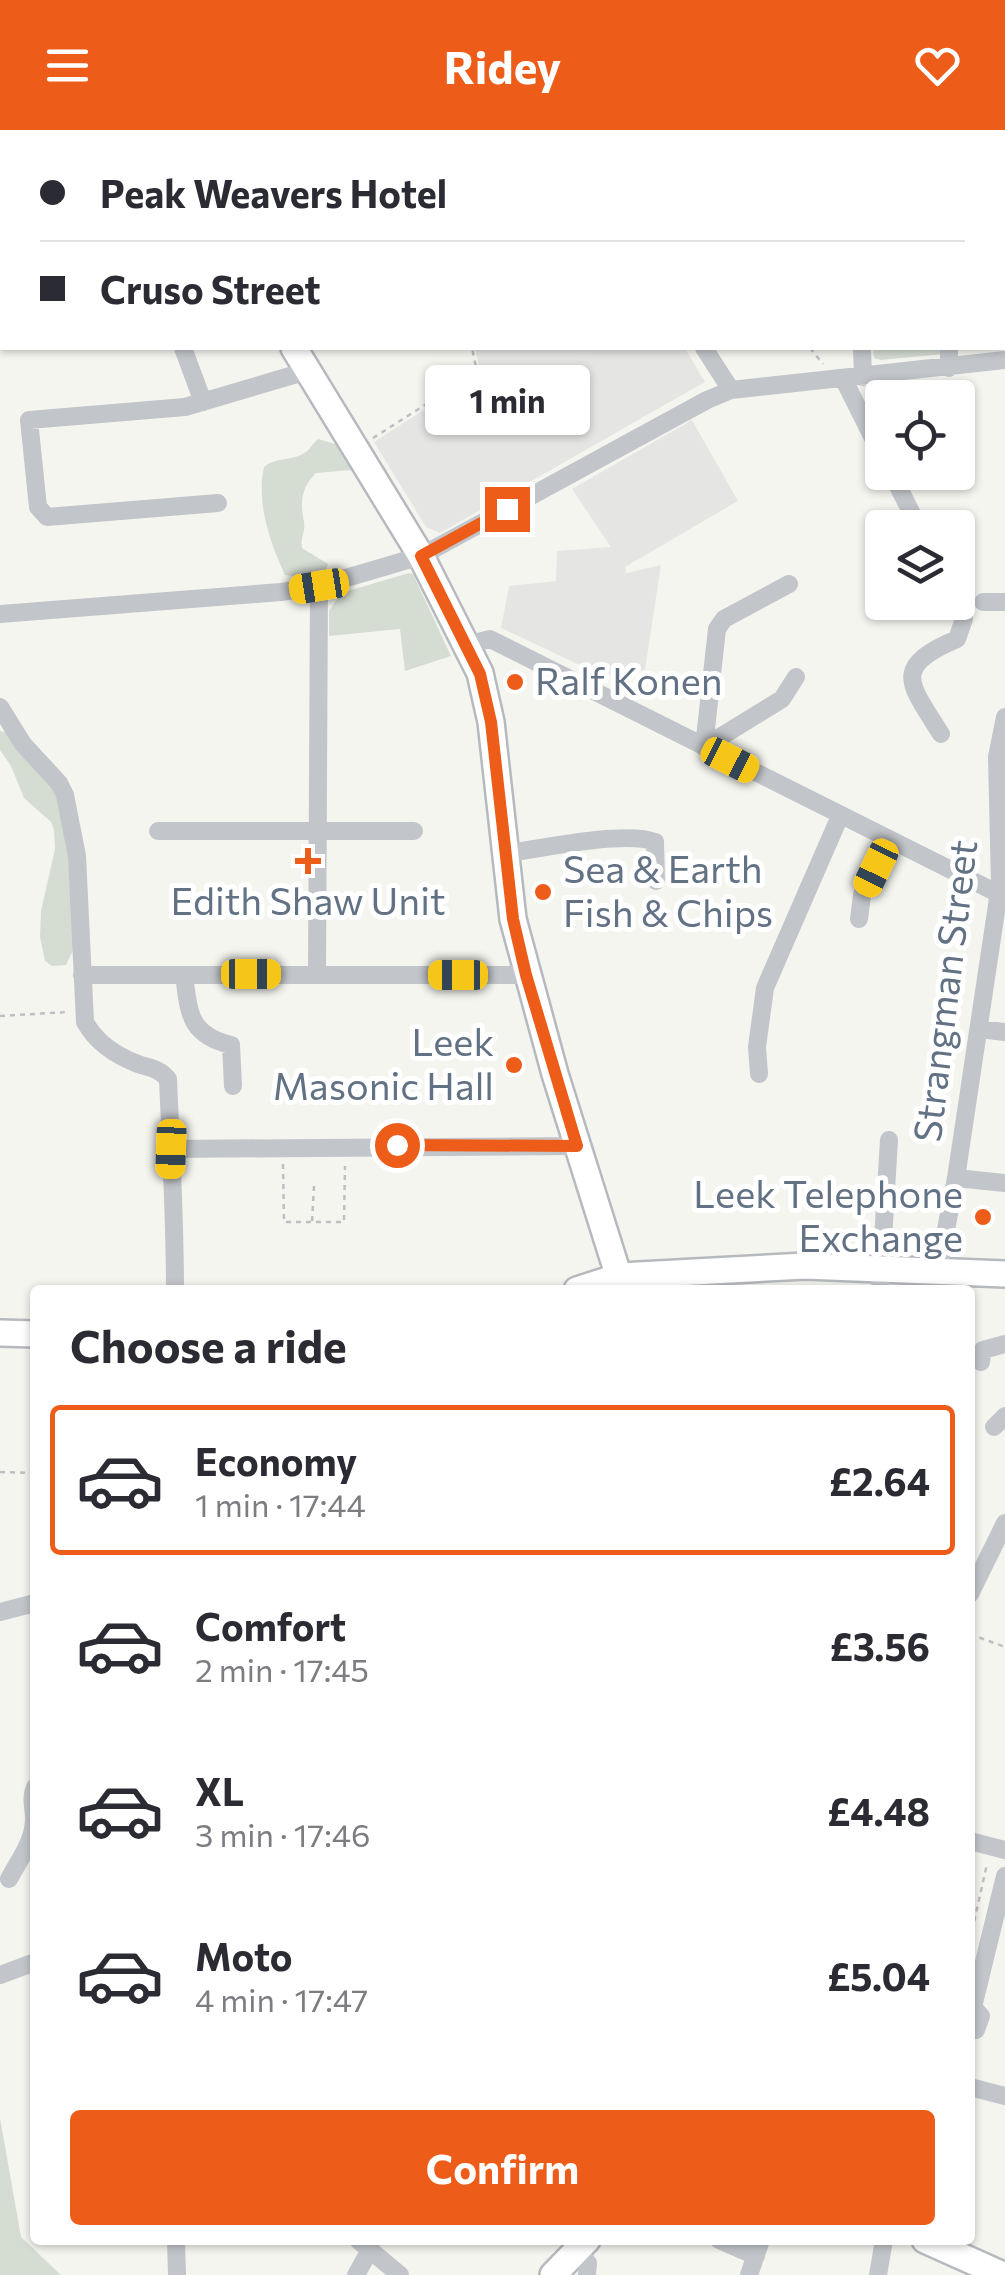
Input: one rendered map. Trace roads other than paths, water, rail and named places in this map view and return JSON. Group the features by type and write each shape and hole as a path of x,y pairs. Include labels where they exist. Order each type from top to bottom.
{"highway":[{"path":"295,350 421,556 480,674 491,722 513,919 526,975 621,1283 805,1266 881,1280 938,1271 1005,1274"},
{"path":"0,1333 30,1334"},
{"path":"553,2275 582,2245"},
{"path":"936,2245 1004,2275"}],"street":[{"path":"185,350 203,402"},
{"path":"705,350 731,390"},
{"path":"862,350 863,377"},
{"path":"950,350 961,366"},
{"path":"0,614 319,586 421,556 731,390 863,377 914,363 961,366 1005,360"},
{"path":"218,503 47,517 38,507 29,420 185,407 307,371"},
{"path":"843,378 865,422"},
{"path":"704,747 718,628 724,619 789,584"},
{"path":"317,974 319,586"},
{"path":"983,602 1005,602"},
{"path":"941,734 916,695 912,677 915,664 927,652 957,639 964,620"},
{"path":"466,645 490,639 1002,896"},
{"path":"704,747 782,699 796,677"},
{"path":"0,707 12,728 59,783 70,816 77,856 83,1011 90,1031 104,1044 134,1062 164,1073 168,1079 174,1285"},
{"name":"Strangman Street","path":"938,1271 1002,896 1002,802 997,757 1005,717"},
{"path":"759,1074 757,1047 765,988 840,816"},
{"path":"158,830 414,831"},
{"path":"504,854 647,839 655,842 656,881"},
{"path":"860,919 862,895 888,840"},
{"path":"184,975 194,1023 210,1040 231,1045 233,1086"},
{"path":"82,976 526,975"},
{"path":"979,1029 1005,1032"},
{"path":"881,1280 889,1140"},
{"path":"171,1149 577,1146"},
{"path":"956,1178 1005,1183"},
{"path":"981,1362 982,1350 1005,1344"},
{"path":"975,1584 1005,1523"},
{"path":"0,1612 30,1603"},
{"path":"9,1878 30,1840"},
{"path":"975,1999 1005,1876"},
{"path":"975,1932 991,1936"},
{"path":"975,2090 1005,2096"},
{"path":"176,2245 177,2275"},
{"path":"356,2275 365,2245"},
{"path":"366,2245 400,2275"},
{"path":"582,2245 587,2275"},
{"path":"878,2275 883,2245"},
{"path":"750,2275 758,2248"}],"place":[{"name":"Ralf Konen","path":"515,682"},
{"name":"Edith Shaw Unit","path":"308,861"},
{"name":"Sea & Earth Fish & Chips","path":"543,892"},
{"name":"Leek Masonic Hall","path":"514,1065"},
{"name":"Leek Telephone Exchange","path":"983,1217"}]}
